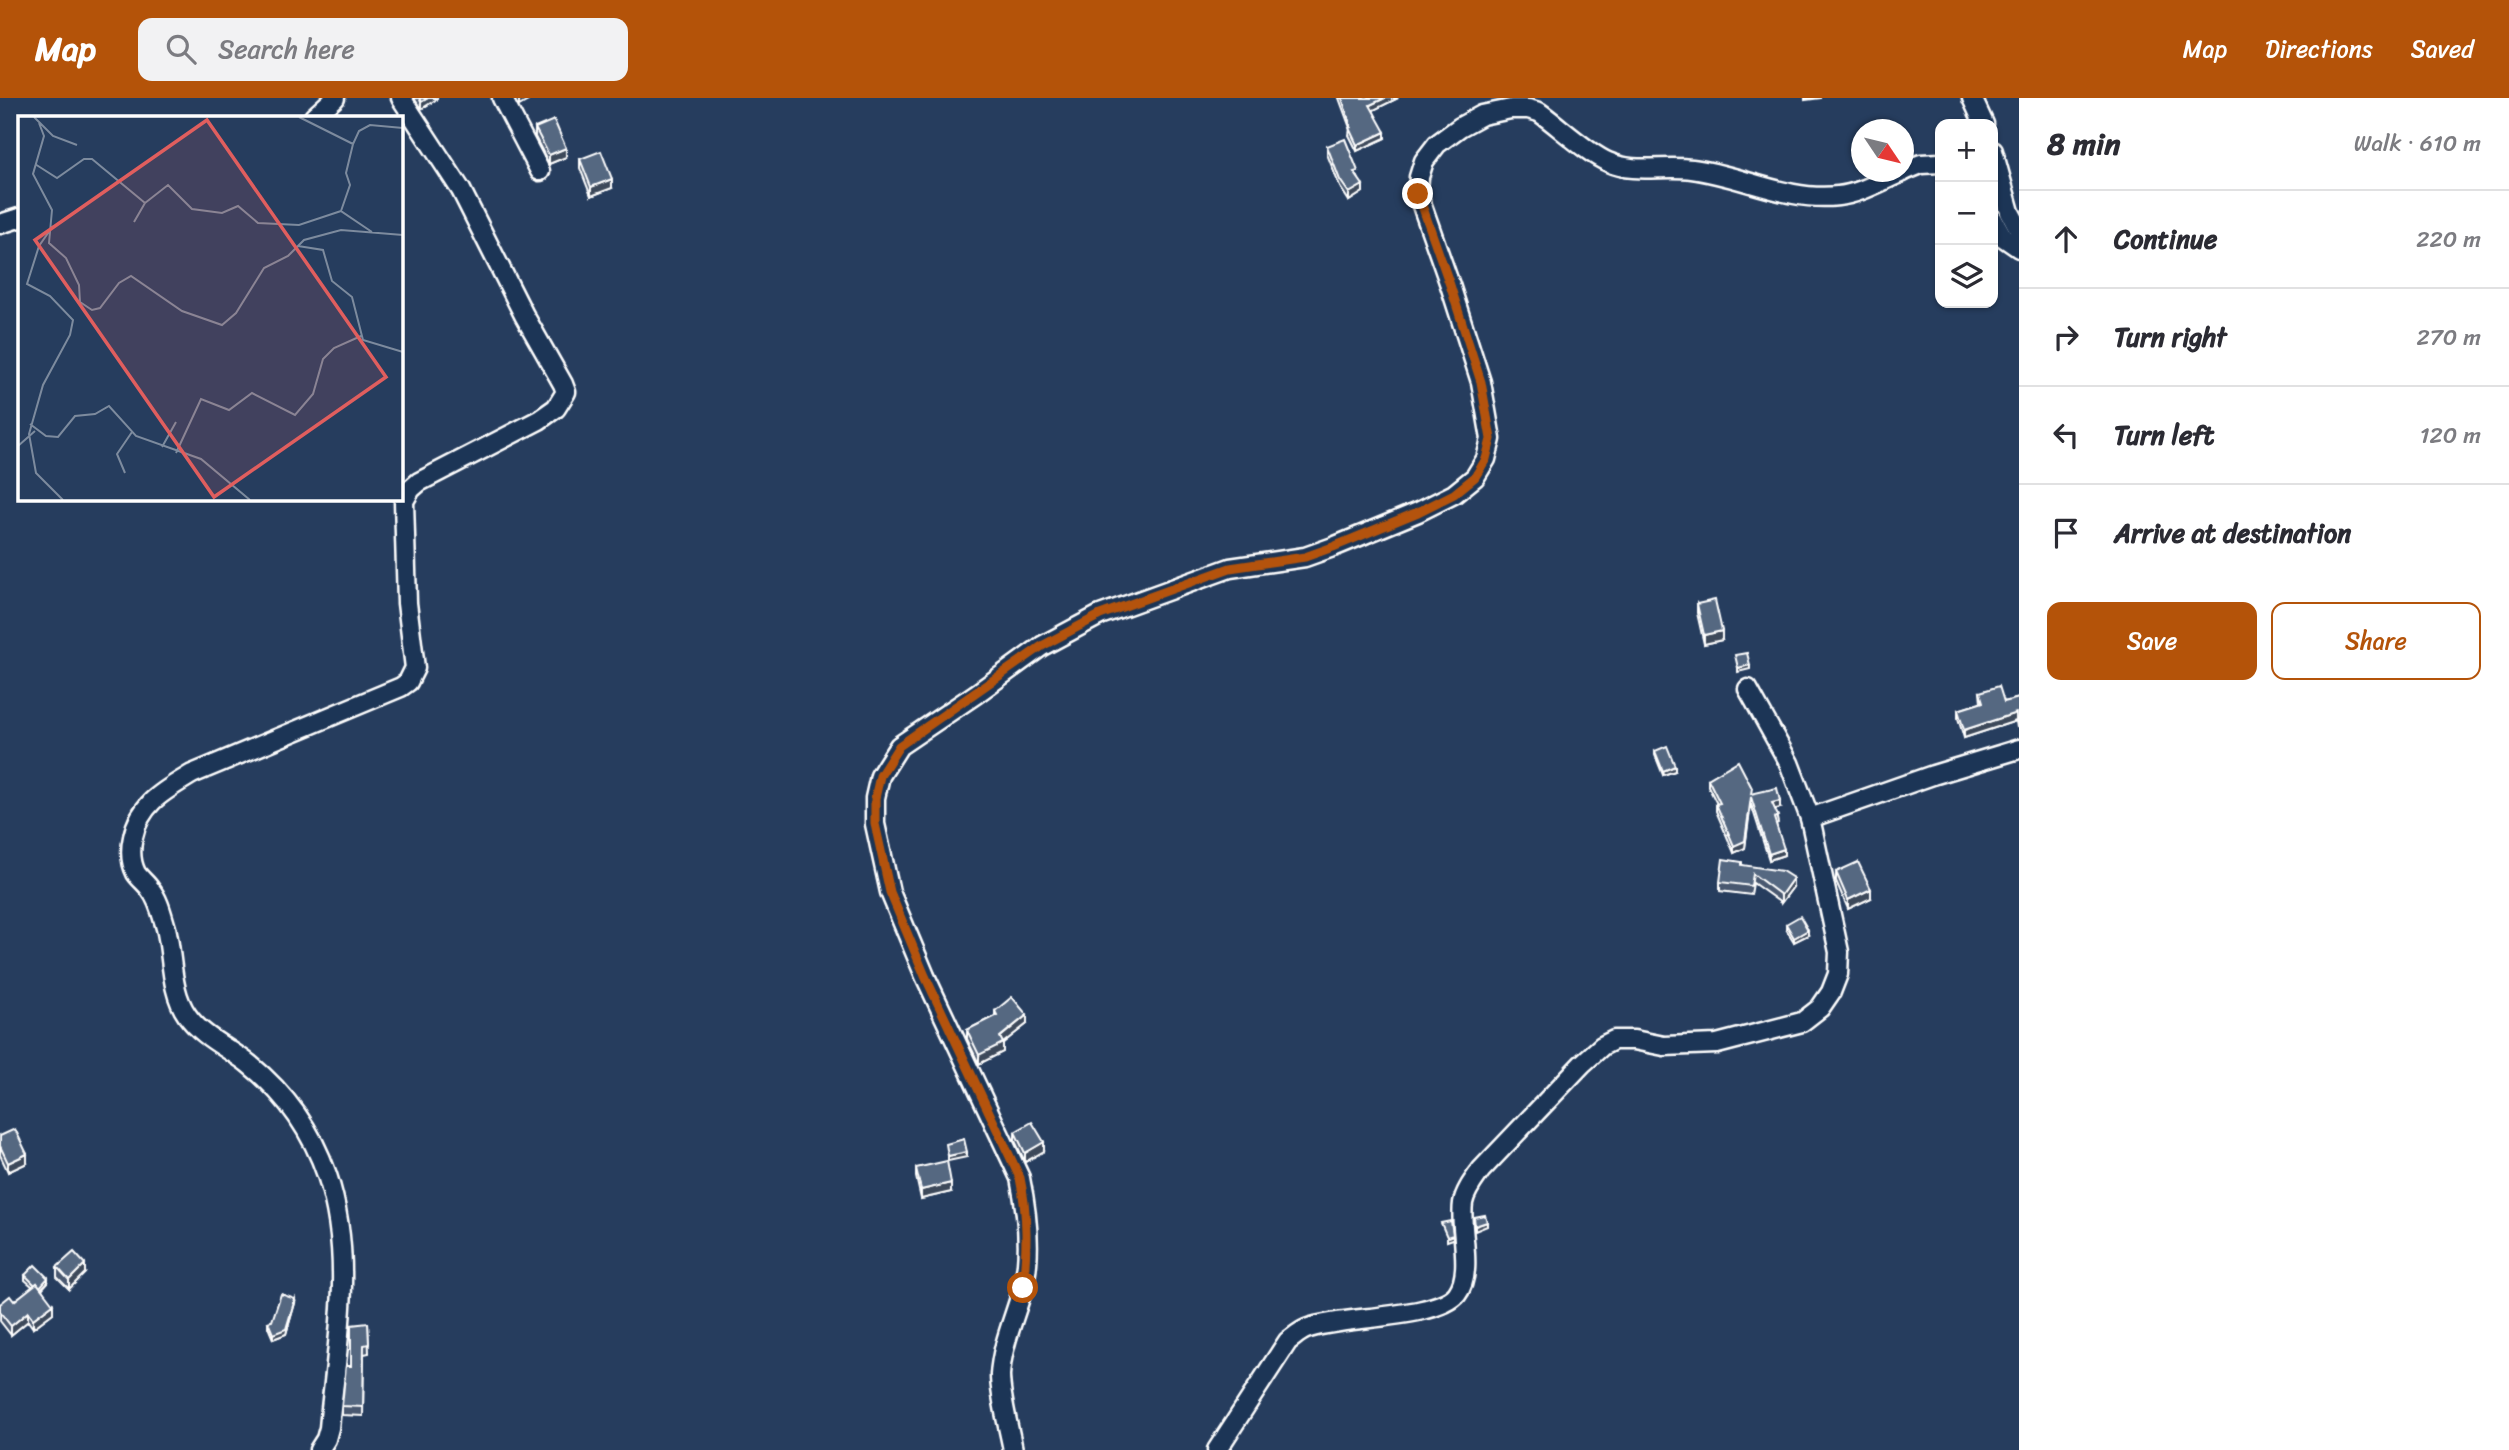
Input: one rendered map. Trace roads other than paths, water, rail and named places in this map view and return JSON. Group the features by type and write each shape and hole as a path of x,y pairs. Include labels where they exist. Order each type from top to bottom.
{"street":[{"path":"315,116 335,98"},
{"path":"319,1450 329,1428 344,1282 340,1233 328,1177 313,1140 290,1104 249,1064 205,1033 188,1017 178,1000 161,909 152,891 137,876 131,859 131,846 141,813 165,790 192,774 408,682 415,668 407,603 404,500 407,494 419,482 539,420 556,408 566,392 461,190 401,98"},
{"path":"502,98 540,171"},
{"path":"1972,98 1982,119"},
{"path":"1013,1450 1000,1378 1003,1350 1023,1288 1027,1247 1026,1206 1020,1178 925,976 890,892 875,824 875,798 880,776 899,746 1042,646 1100,615 1230,568 1305,557 1333,547 1418,512 1454,494 1475,477 1486,459 1491,439 1481,382 1418,194 1424,161 1437,144 1460,127 1482,116 1511,109 1528,109 1539,112 1604,161 1619,167 1693,169 1809,196 1838,197 1878,182"},
{"path":"1914,167 1935,163"},
{"path":"1998,169 2010,212 2019,229"},
{"path":"0,224 18,218"},
{"path":"1998,228 2003,237 2019,248"},
{"path":"1217,1450 1288,1341 1303,1330 1329,1322 1405,1313 1440,1305 1459,1292 1464,1263 1463,1203 1470,1185 1480,1170 1602,1046 1614,1040 1634,1040 1664,1046 1717,1044 1802,1022 1820,1008 1831,992 1838,974 1839,952 1810,818 1789,763 1748,689"},
{"path":"1810,818 1933,775 2019,749"}]}
